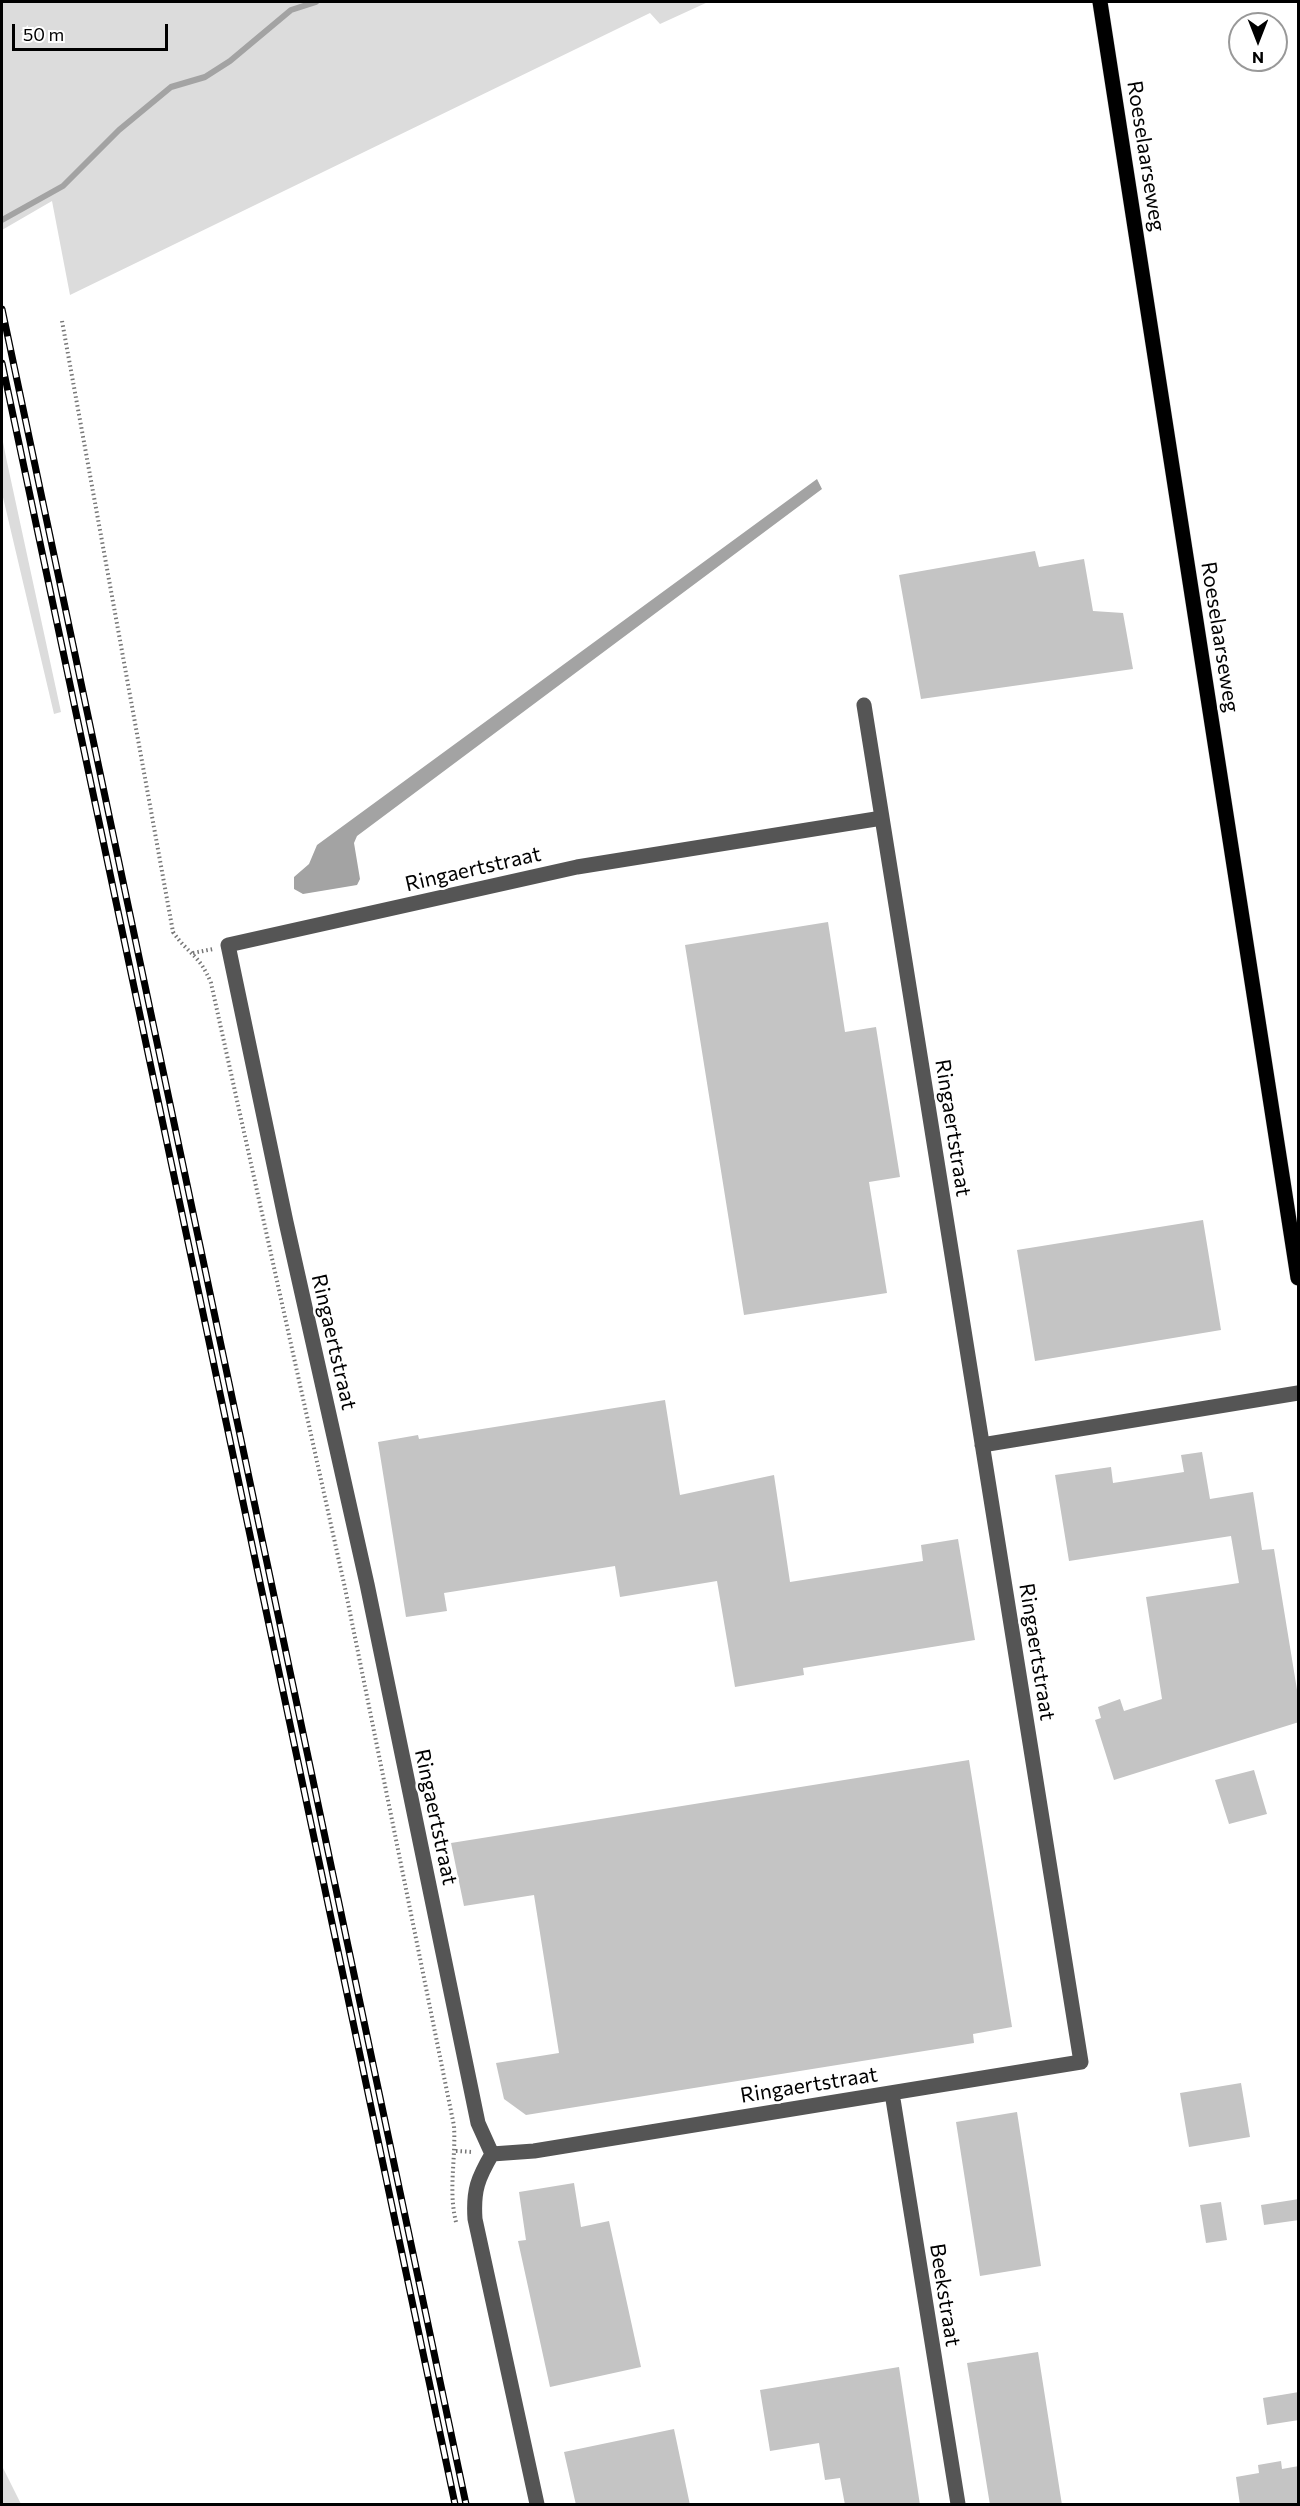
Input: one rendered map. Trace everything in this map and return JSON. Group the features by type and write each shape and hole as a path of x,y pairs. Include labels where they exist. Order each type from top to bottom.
{"main road":[{"name":"Roeselaarseweg","path":"1100,2 1299,1278"}],"street":[{"name":"Ringaertstraat","path":"864,705 1081,2062 534,2151 492,2154 478,2123 367,1584 286,1222 228,945 578,867 882,818"},
{"path":"982,1444 1299,1393"},
{"name":"Beekstraat","path":"892,2093 958,2505"},
{"path":"492,2154 479,2176 473,2197 475,2219 537,2505"}],"path":[{"path":"62,321 173,932 181,944 204,966 211,983 345,1588 454,2126 456,2151 451,2187 456,2224"}],"shaded area":[{"path":"2,2 708,2 660,24 650,13 70,295 52,201 2,230"},
{"path":"2,437 61,712 54,714 2,493"},
{"path":"817,479 822,489 357,836 354,843 360,879 357,885 303,894 294,889 294,877 309,864 317,845"},
{"path":"2,2466 21,2504 2,2504"}],"building":[{"path":"1035,551 1039,567 1084,559 1093,611 1123,613 1133,669 921,699 899,575"},
{"path":"828,922 845,1032 876,1027 900,1177 869,1182 887,1293 744,1315 685,945"},
{"path":"1203,1220 1221,1330 1035,1361 1017,1250"},
{"path":"665,1400 680,1495 774,1475 790,1582 923,1561 921,1545 958,1539 975,1640 803,1668 804,1675 735,1687 717,1581 620,1597 615,1566 444,1593 447,1611 406,1617 378,1442 418,1435 419,1439"},
{"path":"1202,1452 1210,1499 1253,1492 1262,1550 1274,1549 1299,1702 1299,1722 1114,1780 1095,1720 1101,1718 1098,1707 1120,1699 1124,1711 1162,1699 1146,1597 1239,1583 1231,1536 1069,1561 1055,1475 1111,1467 1113,1483 1184,1472 1181,1455"},
{"path":"969,1760 1012,2027 973,2034 974,2043 526,2115 504,2099 496,2063 559,2053 534,1895 464,1906 451,1843"},
{"path":"1254,1770 1267,1814 1229,1824 1215,1780"},
{"path":"1241,2083 1250,2137 1189,2147 1180,2093"},
{"path":"1017,2112 1041,2266 980,2276 956,2122"},
{"path":"574,2183 581,2227 609,2221 641,2367 550,2387 518,2241 526,2240 519,2192"},
{"path":"1299,2199 1299,2220 1264,2225 1261,2205"},
{"path":"1221,2202 1227,2240 1206,2243 1200,2205"},
{"path":"1038,2352 1062,2505 990,2505 967,2363"},
{"path":"899,2367 920,2505 845,2505 840,2478 825,2480 819,2443 770,2451 760,2390"},
{"path":"1299,2392 1299,2420 1267,2425 1263,2398"},
{"path":"674,2429 690,2505 576,2505 564,2452"},
{"path":"1281,2461 1282,2469 1299,2466 1299,2505 1240,2505 1236,2477 1259,2473 1258,2465"}],"waterway":[{"path":"2,220 63,186 119,130 171,87 205,77 230,61 291,10 316,2"}],"railway":[{"path":"2,309 466,2504"},
{"path":"2,363 455,2504"}]}
